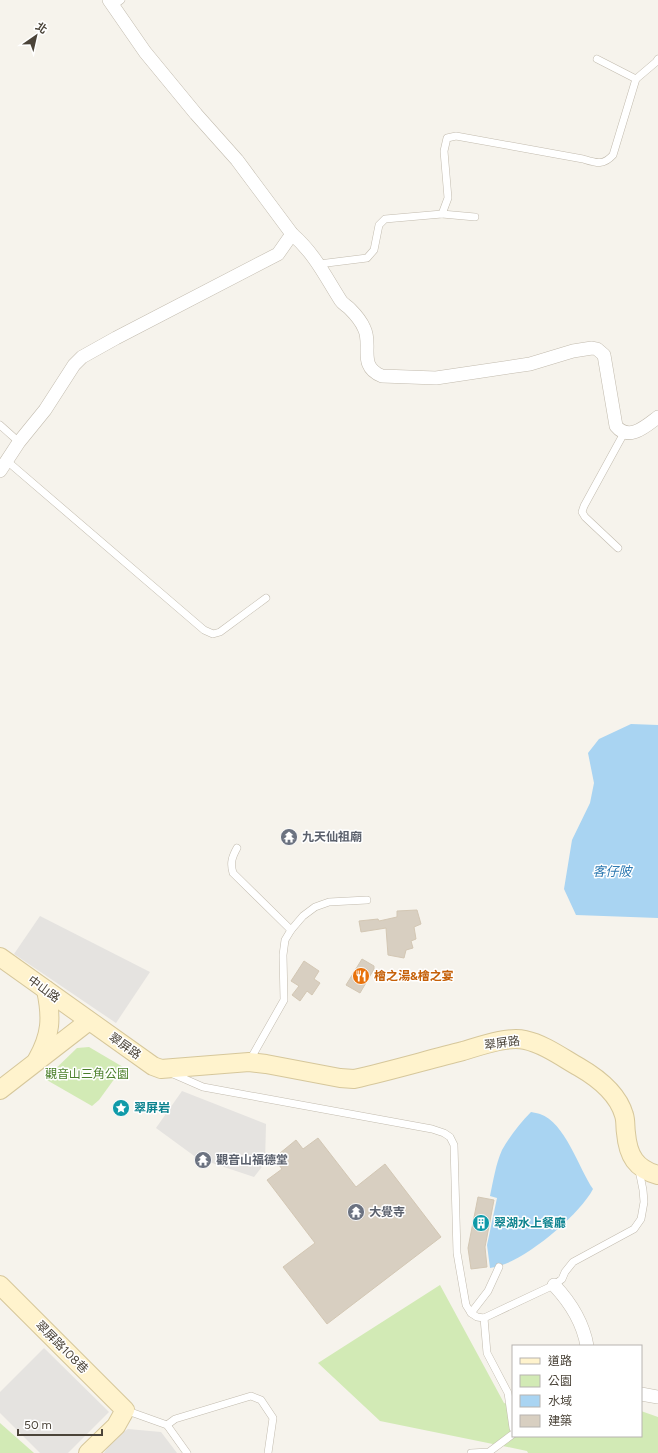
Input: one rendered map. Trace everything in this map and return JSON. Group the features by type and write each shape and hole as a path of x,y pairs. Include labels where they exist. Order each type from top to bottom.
{"main road":[{"name":"中山路","path":"0,957 89,1022"},
{"path":"36,1062 44,1048 49,1031 50,1009 46,990"},
{"name":"翠屏路","path":"89,1022 153,1066 161,1069 249,1062 340,1078 354,1079 494,1042 524,1039 555,1053 586,1072 603,1085 617,1100 624,1116 627,1145 631,1157 638,1166"},
{"path":"0,1090 89,1022"},
{"path":"638,1166 649,1173 658,1175"},
{"name":"翠屏路108巷","path":"0,1285 125,1410"},
{"path":"88,1453 116,1426 125,1410"}],"street":[{"path":"114,2 145,52 196,114 237,160 292,234 304,244 319,264 342,302 350,309 365,330 368,362 370,369 374,373 382,376 436,378 530,364 592,348 597,349 604,355 616,426 624,433 636,432 658,417"},
{"path":"3,466 19,442 45,410 74,364 82,357 278,254 292,234"},
{"path":"554,1285 567,1299 578,1316 587,1345"},
{"path":"642,1394 658,1397"}],"lane":[{"path":"597,59 636,79"},
{"path":"442,214 448,198 444,151 447,138 456,136 583,159 599,164 608,161 613,155 636,79 658,59"},
{"path":"319,264 367,258 374,250 379,225 385,220 442,214 474,218"},
{"path":"0,425 19,442"},
{"path":"618,548 585,517 582,512 624,433"},
{"path":"3,466 204,630 212,634 220,632 266,598"},
{"path":"237,848 232,858 231,866 234,873 291,930"},
{"path":"249,1062 284,1000 283,955 285,940 291,930 303,916 315,907 329,902 367,900"},
{"name":"翠屏路","path":"161,1069 203,1087 432,1129 444,1133 450,1137 454,1145 457,1253 466,1305 471,1313"},
{"name":"翠屏路","path":"484,1318 554,1285 562,1279 565,1272 573,1262 634,1229 641,1219 644,1202 638,1166"},
{"path":"499,1268 488,1291 471,1313 477,1317 484,1318 487,1353 508,1393 512,1421"},
{"path":"187,1453 167,1425 175,1419 251,1396 261,1400 273,1418 268,1453"},
{"name":"翠屏路108巷","path":"125,1410 167,1425"},
{"path":"471,1453 489,1452 512,1435"}],"green space":[{"name":"觀音山三角公園","path":"89,1047 123,1067 99,1100 92,1106 45,1079 77,1048"},
{"path":"440,1285 504,1403 512,1406 512,1437 642,1437 642,1411 658,1417 658,1453 528,1453 527,1451 380,1421 318,1363"},
{"path":"0,1423 34,1453 0,1453"}],"shaded area":[{"path":"40,916 150,972 116,1023 14,954"},
{"path":"182,1091 266,1124 265,1163 254,1177 197,1158 156,1128"},
{"path":"44,1348 109,1412 68,1453 40,1453 0,1413 0,1392"},
{"path":"128,1429 161,1432 177,1453 104,1453 115,1437"}],"water":[{"name":"客仔陂","path":"631,724 658,725 658,918 576,915 564,889 572,840 590,803 594,783 588,753 599,739"},
{"path":"531,1112 549,1119 557,1126 571,1147 593,1189 587,1199 567,1221 528,1252 503,1265 490,1268 487,1245 497,1198 490,1196 496,1167 505,1145 515,1130"}],"building":[{"path":"417,910 421,924 414,927 416,939 411,941 413,948 406,950 404,958 388,955 386,928 361,932 359,921 378,919 379,921 397,917 397,911"},
{"name":"檜之湯&檜之宴","path":"362,959 374,966 374,969 360,993 346,985"},
{"path":"304,961 319,971 314,979 320,983 312,995 307,991 300,1001 292,995 299,986 291,981"},
{"name":"大覺寺","path":"318,1138 356,1187 385,1164 441,1237 327,1324 283,1267 315,1243 267,1180 282,1169 274,1158 296,1140 303,1149"},
{"name":"翠湖水上餐廳","path":"478,1197 494,1200 485,1247 487,1267 471,1269 468,1248"}],"place":[{"name":"九天仙祖廟","path":"289,837"},
{"name":"檜之湯&檜之宴","path":"361,976"},
{"name":"翠屏岩","path":"121,1108"},
{"name":"觀音山福德堂","path":"203,1160"},
{"name":"大覺寺","path":"356,1212"},
{"name":"翠湖水上餐廳","path":"481,1223"}]}
